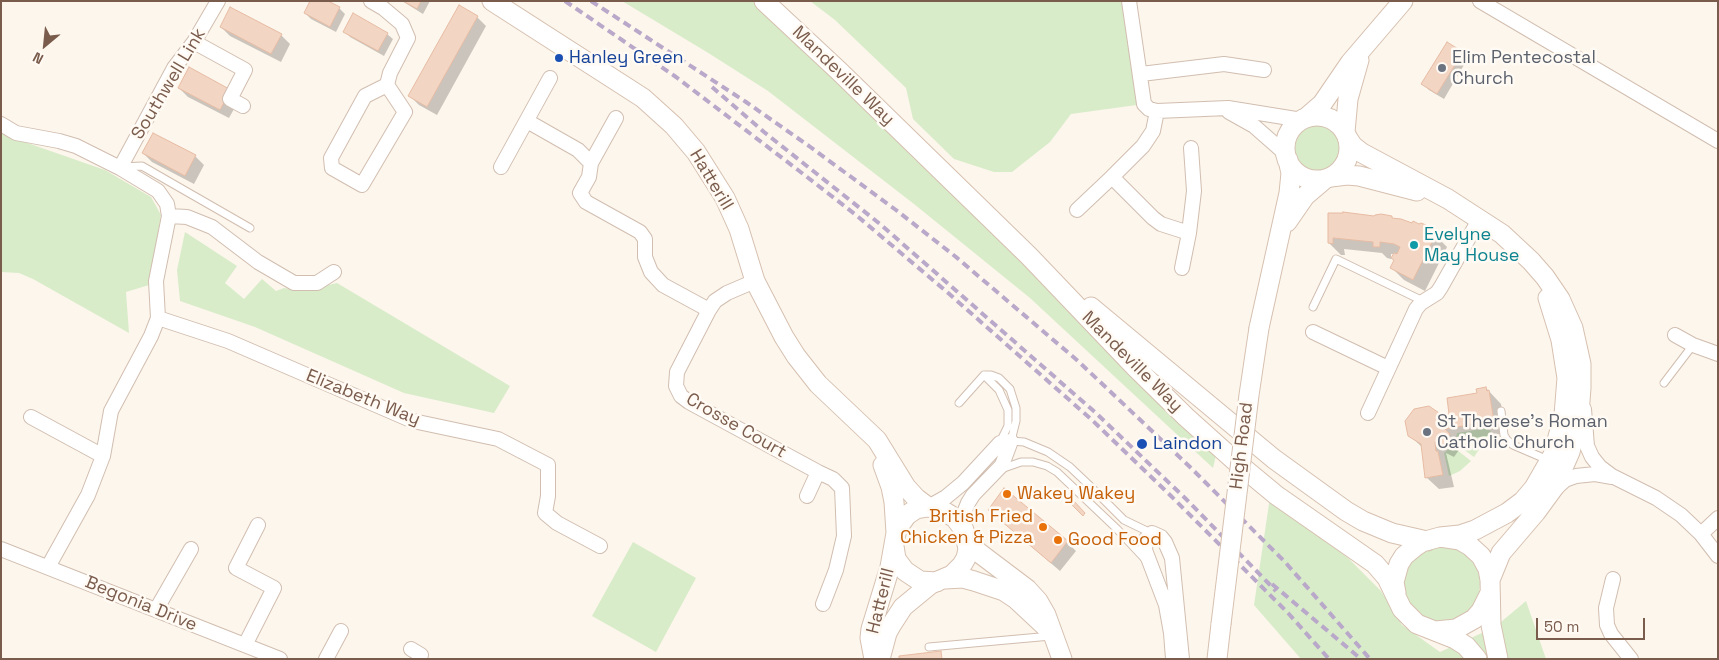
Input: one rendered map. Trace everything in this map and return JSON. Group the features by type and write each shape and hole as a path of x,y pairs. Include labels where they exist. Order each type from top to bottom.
{"street":[{"name":"Southwell Link","path":"120,168 174,68 194,42 218,1"},
{"path":"371,1 383,8 402,24 408,38 390,73 387,85 405,112 362,185 332,168 331,158 365,96 387,85"},
{"name":"Hatterill","path":"492,1 643,98 674,126 696,152 725,198 739,229 755,281 796,356 818,384 882,447 906,487 928,507"},
{"name":"Mandeville Way","path":"764,1 1029,256 1135,367 1186,417 1276,495 1375,564 1387,578 1408,616 1417,624 1461,643 1476,659"},
{"path":"1129,1 1144,104 1149,109 1157,111 1212,108 1233,109 1304,119 1316,116 1331,119 1339,124 1353,146 1362,154 1413,179 1480,218 1502,234 1545,277 1565,308 1577,340 1582,375 1586,442 1600,467 1620,480 1656,498 1681,515 1701,534 1718,556"},
{"path":"1287,158 1286,143 1290,132 1322,104 1350,63 1403,1"},
{"path":"1480,1 1718,141"},
{"path":"194,42 245,70 230,99 243,106"},
{"path":"1328,178 1340,170 1348,158 1346,109 1351,85 1368,42"},
{"path":"1141,74 1224,64 1264,70"},
{"path":"500,167 550,78"},
{"path":"1212,108 1224,110 1247,122 1287,158 1295,170 1304,177 1315,180 1353,176 1384,181 1461,207"},
{"path":"1077,210 1112,177 1148,138 1153,130 1157,111"},
{"path":"616,118 591,163 588,177 580,193 586,202 640,232 645,239 645,257 651,272 663,285 709,310"},
{"path":"527,121 578,150 591,163"},
{"path":"1,124 16,133 76,146 120,168 158,191 167,204 169,216 156,281 158,318 151,336 111,411 103,456 88,494 48,568"},
{"path":"1182,268 1189,234 1194,191 1191,148"},
{"name":"High Road","path":"1218,656 1244,428 1259,328 1290,181 1290,168 1287,158"},
{"path":"1112,177 1161,224 1189,234"},
{"name":"High Road","path":"1279,236 1300,202 1328,178"},
{"path":"169,216 187,216 212,227 258,262 294,283 317,283 334,272"},
{"path":"1368,413 1413,315 1424,301 1441,287 1480,218"},
{"path":"1397,599 1394,582 1400,564 1410,550 1433,539 1460,535 1475,530 1507,513 1534,488 1550,461 1557,444 1564,415 1567,378 1564,354 1559,329 1549,300 1534,268 1521,252"},
{"name":"Mandeville Way","path":"1029,256 1246,436 1317,491 1354,516 1376,528 1400,536 1460,540 1470,546 1481,556 1488,569 1491,625 1498,659"},
{"name":"Crosse Court","path":"755,281 727,293 716,301 709,310 677,372 676,386 681,396 698,407 833,479 842,488 844,536 836,570 823,604"},
{"name":"Elizabeth Way","path":"158,318 228,341 413,421 498,440 506,444 548,466 548,496 545,513 557,523 600,546"},
{"path":"1313,332 1388,368"},
{"path":"1675,335 1718,354"},
{"path":"1549,496 1560,477 1572,446 1579,414 1582,375"},
{"path":"31,417 103,456"},
{"name":"Hatterill","path":"856,422 877,452 888,478 894,502 896,559 905,571 920,580 941,580"},
{"path":"928,507 946,497 963,483 996,447 1005,441 1011,441 998,470 973,495 968,503 964,513 966,534 986,559 1027,589 1038,600 1046,615 1062,659"},
{"path":"807,496 818,472"},
{"path":"1435,631 1456,629 1474,620 1487,602 1490,586 1501,553 1560,483 1576,476 1595,474 1620,480"},
{"name":"Hatterill","path":"874,659 870,638 871,629 890,567 899,526 907,515 916,509 928,507 949,513 960,524 966,534 968,549 966,558 957,571 919,593 898,615 887,634 880,659"},
{"path":"1701,534 1718,518"},
{"path":"244,645 274,588 236,568 258,525"},
{"path":"1173,659 1172,633 1166,606 1144,546 1146,539 1152,534 1161,537 1172,558 1182,659"},
{"path":"156,610 191,549"},
{"name":"Begonia Drive","path":"1,550 280,659"},
{"path":"941,580 963,578 1004,591 1030,610 1053,636"},
{"path":"1613,579 1606,608 1607,626 1631,659"},
{"path":"326,659 341,631"}],"lane":[{"path":"120,168 142,166 250,228"},
{"path":"1313,307 1336,259 1424,301"},
{"path":"1664,383 1693,344"},
{"path":"984,375 1000,390 1008,410 1008,426 996,447"},
{"path":"959,403 984,375 999,378 1010,389 1016,408 1016,421 1011,441 1038,447 1053,455 1088,484 1124,520 1152,534"},
{"path":"1502,411 1504,435 1507,440 1513,445 1550,461"},
{"path":"998,470 1021,462 1033,462 1052,469 1074,487 1111,523 1150,565"},
{"path":"930,647 1053,636"}],"green space":[{"path":"622,1 764,1 1217,451 1213,468 1030,298 914,204 768,91"},
{"path":"810,1 1124,1 1144,104 1071,114 1050,142 1012,172 994,172 954,159 913,119 906,88 835,20"},
{"path":"1318,125 1331,129 1337,135 1341,148 1337,161 1331,167 1318,171 1305,167 1299,161 1295,148 1299,135 1305,129"},
{"path":"1,132 105,170 151,197 161,215 149,285 126,292 129,333 33,279 19,273 1,272"},
{"path":"185,232 237,266 225,283 244,299 262,279 276,291 284,288 302,291 337,283 510,386 494,413 404,393 255,327 180,301 177,270"},
{"path":"1487,428 1491,431 1474,457 1455,443 1457,433"},
{"path":"1452,446 1471,461 1460,471 1449,476 1444,453"},
{"path":"1270,497 1348,558 1381,591 1402,625 1440,652 1495,627 1526,601 1546,659 1301,659 1254,605"},
{"path":"633,542 696,578 656,652 592,616"},
{"path":"1442,546 1456,549 1469,557 1477,570 1480,584 1477,598 1469,611 1456,619 1442,622 1428,619 1415,611 1407,598 1404,584 1407,570 1415,557 1428,549"}],"building":[{"path":"310,1 328,1 340,7 330,27 304,13"},
{"path":"403,1 421,1 417,9"},
{"path":"459,5 478,16 427,107 408,96"},
{"path":"230,7 282,34 271,54 220,27"},
{"path":"353,13 388,33 378,51 343,32"},
{"name":"Elim Pentecostal Church","path":"1447,42 1463,52 1437,94 1421,84"},
{"path":"189,67 231,90 220,110 178,88"},
{"path":"153,133 196,155 185,176 142,153"},
{"name":"Evelyne May House","path":"1343,212 1392,216 1392,218 1426,225 1426,229 1436,234 1413,280 1390,268 1394,260 1391,258 1394,253 1397,254 1400,247 1394,244 1380,242 1380,247 1373,247 1373,242 1333,238 1333,244 1328,243 1328,213"},
{"name":"St Therese's Roman Catholic Church","path":"1486,387 1487,391 1489,390 1494,421 1445,429 1450,434 1442,446 1435,442 1443,475 1425,478 1421,444 1408,436 1405,421 1414,409 1429,406 1442,415 1449,414 1447,398 1477,393 1476,389"},
{"path":"1004,488 1068,541 1051,563 988,510"},
{"path":"1073,500 1085,513 1083,516 1070,503"},
{"path":"941,651 942,659 899,659 899,656"}],"railway":[{"path":"565,1 676,77 856,215 947,292 1092,420 1288,613 1329,659"},
{"path":"591,1 746,102 809,146 956,257 1078,361 1190,467 1285,562 1370,659"},
{"path":"712,87 764,132 880,224 1097,414 1186,499 1276,591"},
{"path":"1272,584 1361,659"}],"place":[{"name":"Hanley Green","path":"559,58"},
{"name":"Elim Pentecostal Church","path":"1442,68"},
{"name":"Evelyne May House","path":"1414,245"},
{"name":"St Therese's Roman Catholic Church","path":"1427,432"},
{"name":"Laindon","path":"1142,444"},
{"name":"Wakey Wakey","path":"1007,494"},
{"name":"British Fried Chicken & Pizza","path":"1043,527"},
{"name":"Good Food","path":"1058,540"}]}
